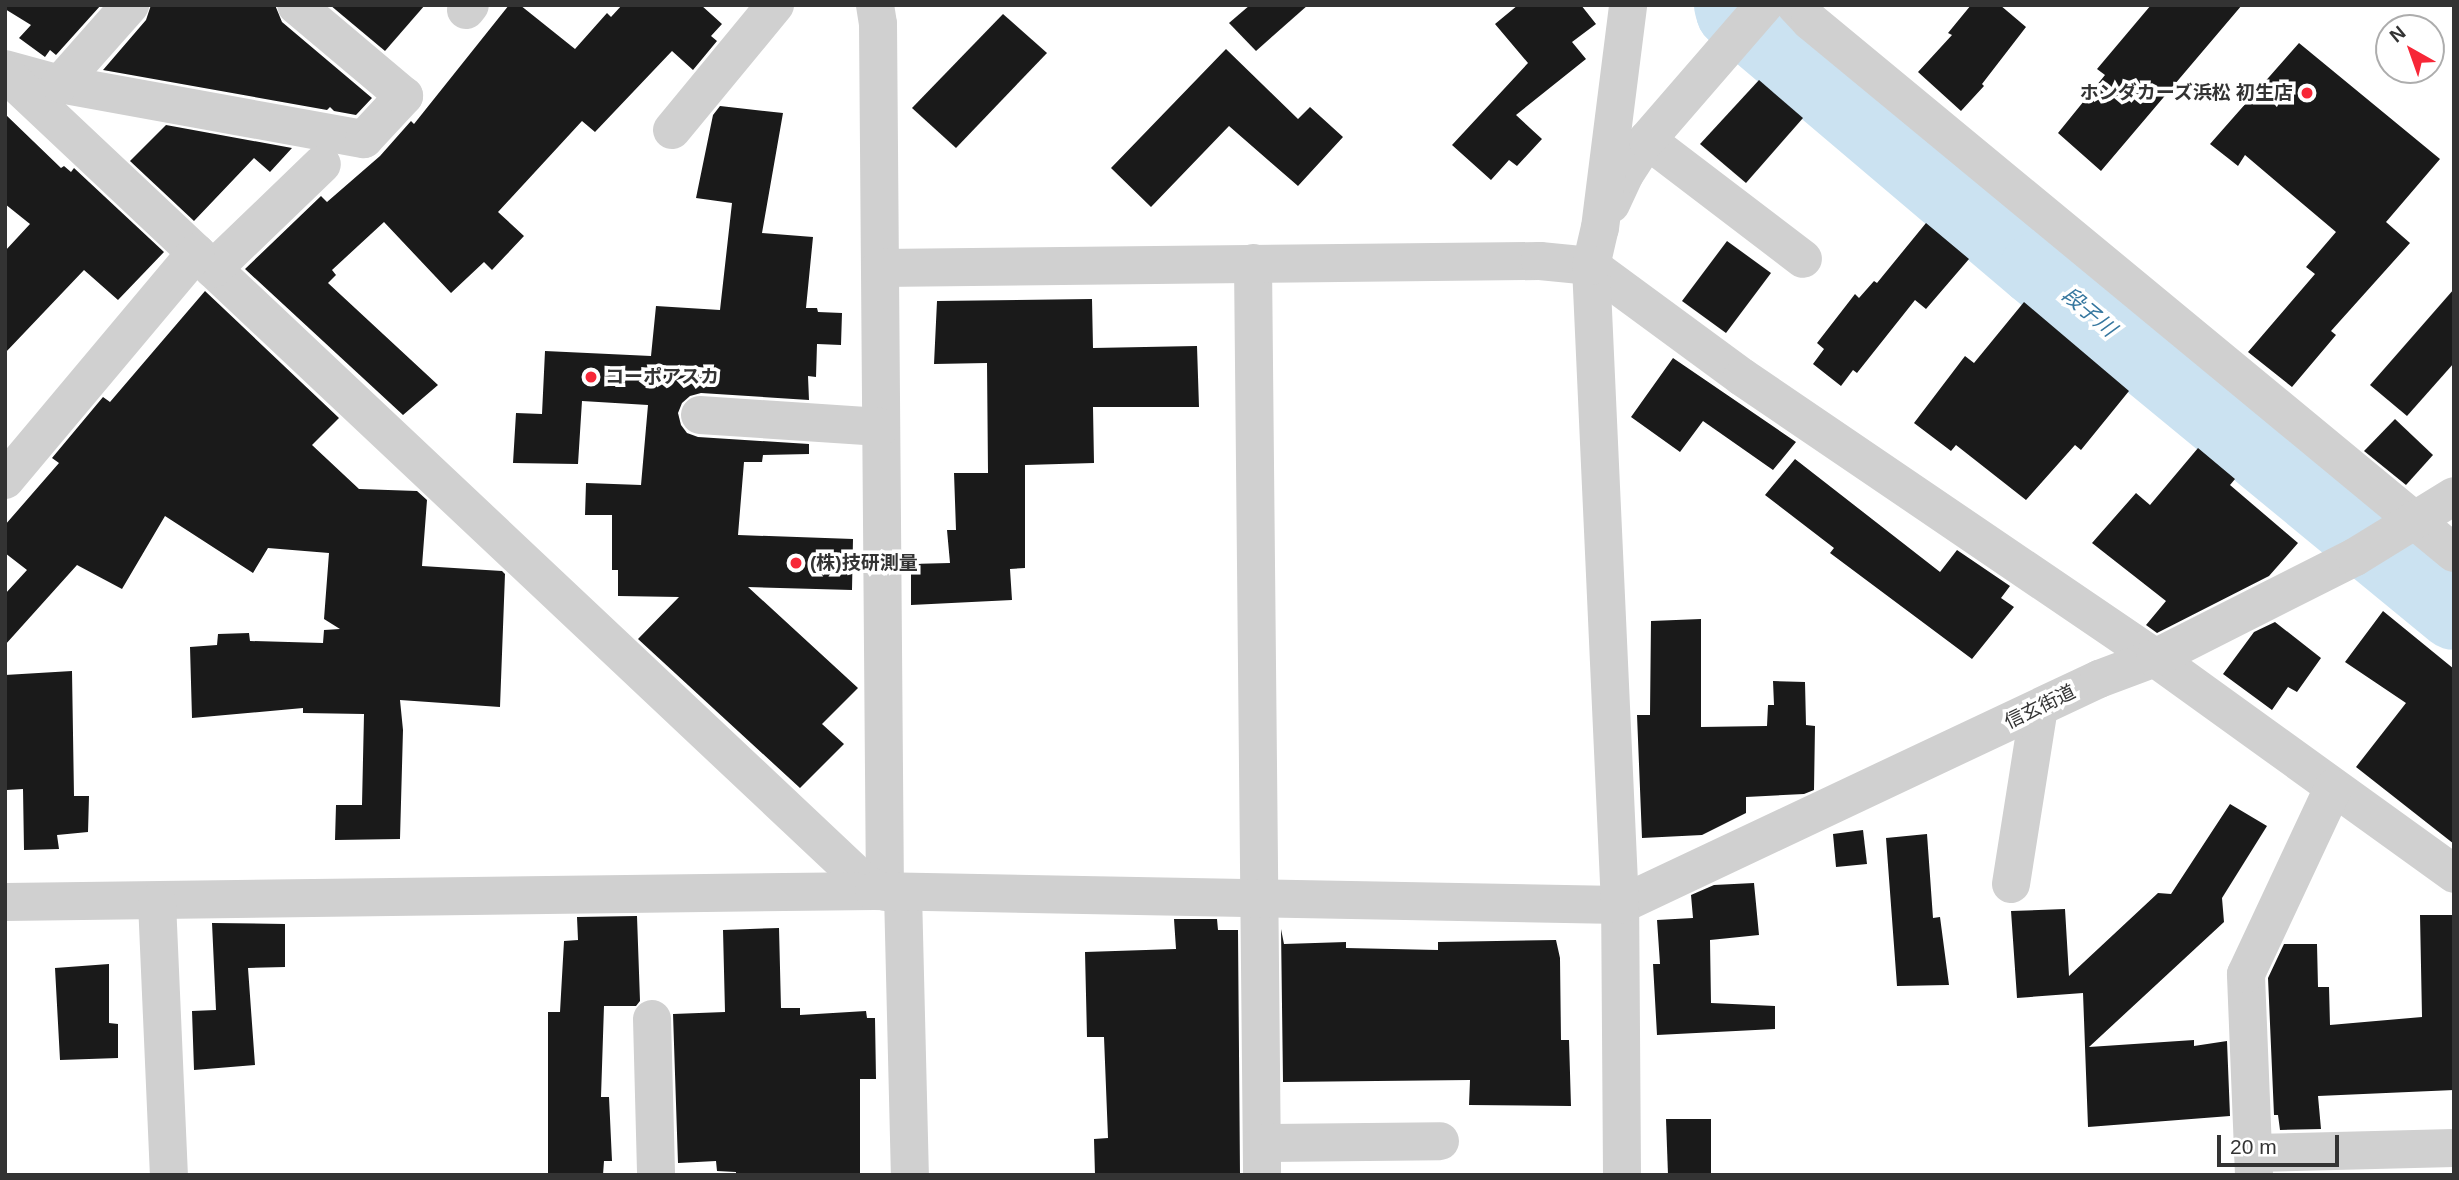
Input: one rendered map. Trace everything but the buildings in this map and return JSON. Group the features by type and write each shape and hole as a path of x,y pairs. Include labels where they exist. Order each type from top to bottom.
{"street":[{"path":"60,84 130,5"},
{"path":"5,71 60,84 364,139 404,96 296,5"},
{"path":"672,130 775,5"},
{"path":"1622,1175 1620,905 1591,266 1600,228 1628,5"},
{"path":"1600,228 1625,174 1647,140 1733,39 1773,7 1810,21 2404,526 2454,553"},
{"path":"883,11 880,268 887,892 910,1175"},
{"path":"5,71 204,261 887,892"},
{"path":"1647,140 1803,259"},
{"path":"5,480 204,261 323,164"},
{"path":"880,268 1540,261 1591,266 1742,377 2155,658 2454,874"},
{"path":"1253,263 1262,1159 1440,1142"},
{"path":"700,415 881,427"},
{"name":"信玄街道","path":"1620,905 2099,679 2155,658 2355,557 2454,496"},
{"path":"2011,884 2039,708"},
{"path":"2333,788 2246,974 2254,1164 2454,1148"},
{"path":"5,902 887,892 1620,905"},
{"path":"157,902 169,1175"},
{"path":"652,1019 656,1175"}],"waterway":[{"name":"段子川","path":"1731,5 1733,12 2036,269 2454,613"}],"place":[{"name":"ホンダカーズ浜松 初生店","path":"2307,93"},
{"name":"コーポアスカ","path":"591,377"},
{"name":"(株)技研測量","path":"796,563"}]}
